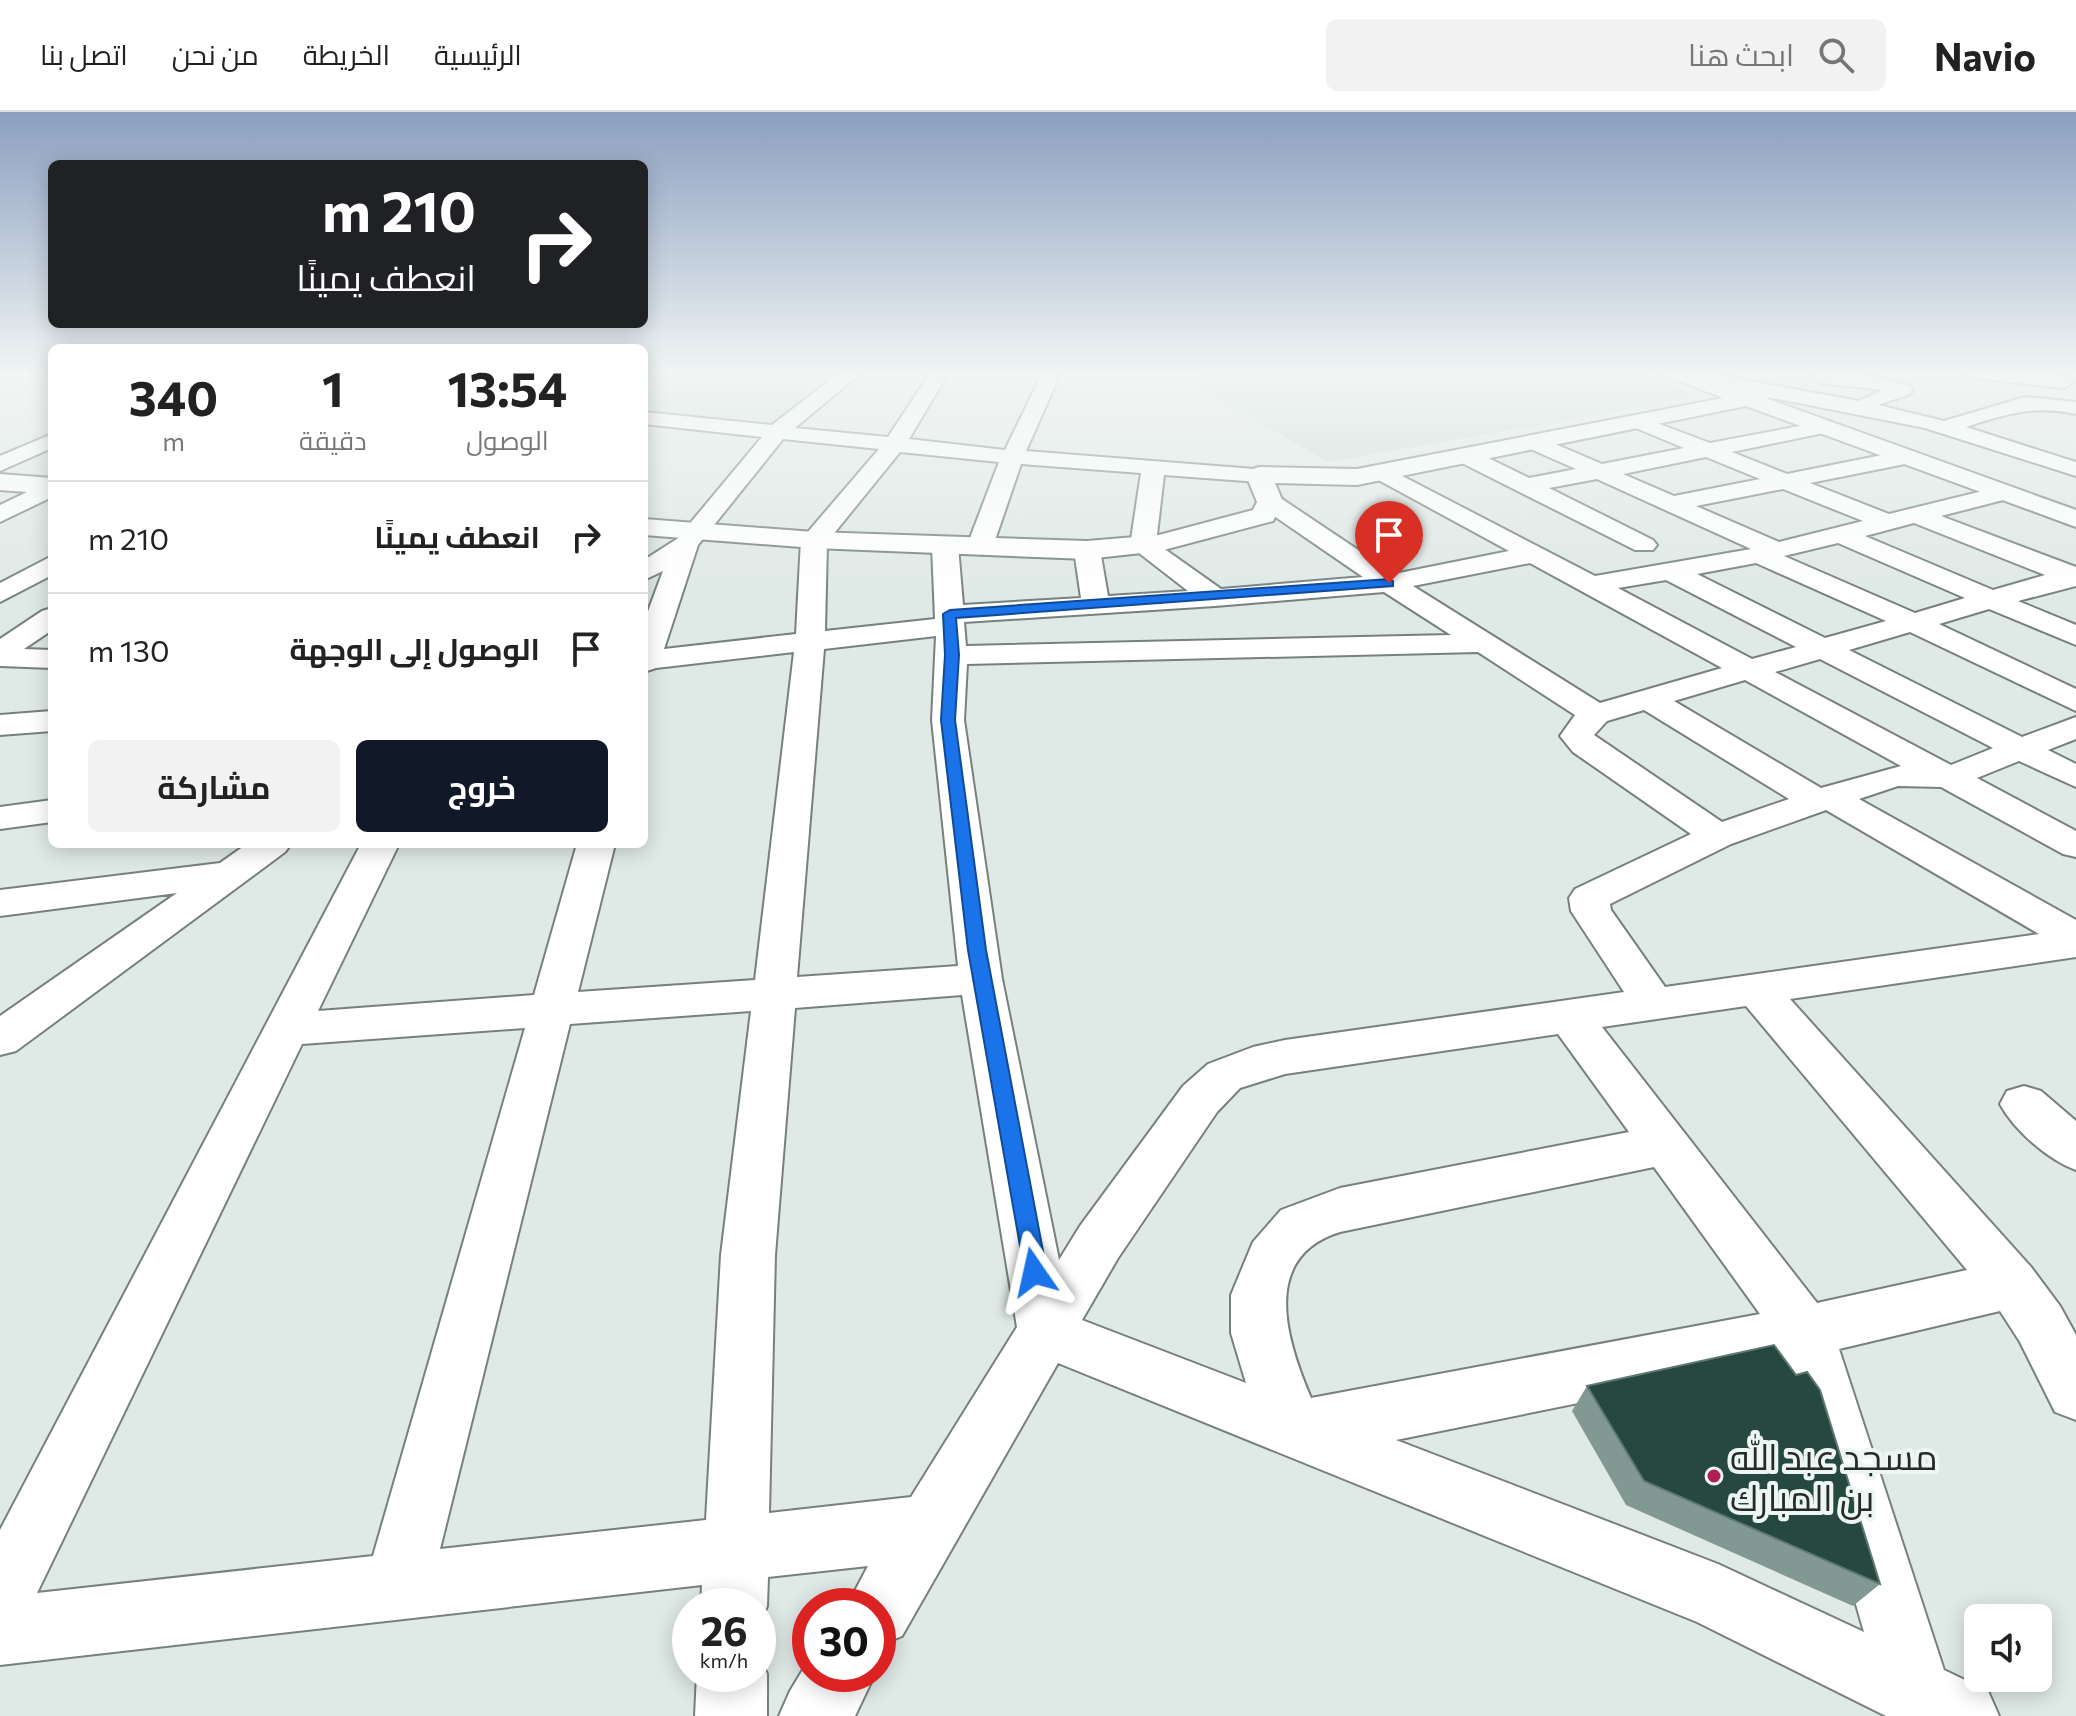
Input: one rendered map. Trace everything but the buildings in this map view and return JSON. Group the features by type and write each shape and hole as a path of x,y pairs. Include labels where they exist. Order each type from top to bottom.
{"main road":[{"path":"648,528 690,537 1087,550 1143,546 1263,515 1270,502 1259,475 1333,478 1510,447"},
{"path":"1880,447 2076,519"},
{"path":"1900,447 2076,508"},
{"path":"0,482 48,486"}],"street":[{"path":"0,464 37,447"},
{"path":"648,568 690,537 765,447"},
{"path":"735,1577 748,1255 810,644 814,540 827,529 893,447"},
{"path":"921,447 1153,469 1259,475"},
{"path":"1017,447 963,546 951,632 948,720 981,979 1046,1332"},
{"path":"1546,447 1674,503 1767,552 2076,701"},
{"path":"1702,447 1889,523"},
{"path":"1525,486 1712,447"},
{"path":"2008,447 2076,469"},
{"path":"2036,456 2074,447"},
{"path":"1466,456 1644,545"},
{"path":"1674,503 1907,457"},
{"path":"1153,469 1143,546 1215,598"},
{"path":"1381,472 1575,564 1747,671 2076,846"},
{"path":"0,515 48,488"},
{"path":"1575,564 1670,571 1842,535 2003,493"},
{"path":"1270,502 1389,583 1596,714"},
{"path":"1918,516 2075,576"},
{"path":"648,661 951,632 1096,605 1215,598 1575,564 1720,526"},
{"path":"1842,535 2076,636"},
{"path":"648,650 690,537"},
{"path":"1087,550 1096,605"},
{"path":"0,594 48,566"},
{"path":"1670,571 2076,777"},
{"path":"1718,836 1585,745 1577,736 1578,732 1596,714 2075,576"},
{"path":"3,649 48,620"},
{"path":"951,632 1483,643"},
{"path":"3,649 48,644"},
{"path":"3,649 48,658"},
{"path":"1648,699 2076,941"},
{"path":"0,725 48,721"},
{"path":"1654,1004 1591,911 1589,898 1718,836 1823,799 1895,776 1950,777 2076,727"},
{"path":"0,818 48,812"},
{"path":"9,1028 267,848"},
{"path":"0,1598 378,848"},
{"path":"397,1587 595,848"},
{"path":"0,903 235,873"},
{"path":"892,1588 1099,1242 1200,1099 1224,1076 1253,1064 1285,1057 2076,941"},
{"path":"286,1029 981,979"},
{"path":"1756,989 2012,1284 2040,1324 2076,1392"},
{"path":"1569,1016 1805,1331 1933,1709"},
{"path":"2024,1104 2076,1150"},
{"path":"1295,1431 1267,1357 1257,1317 1260,1285 1271,1262 1293,1230 1312,1219 1340,1210 1663,1145"},
{"path":"1295,1431 1805,1331 2012,1284"},
{"path":"1046,1332 1718,1597 1933,1709"},
{"path":"0,1631 397,1587 735,1577 929,1527"},
{"path":"731,1716 732,1692"},
{"path":"815,1716 829,1692"}],"shaded area":[{"path":"1302,447 1414,447 1328,462"}],"place":[{"name":"مسجد عبد الله بن المبارك","path":"1714,1476"}],"route":[{"path":"1034,1272 977,950 948,720 952,655 950,614 1215,598 1389,583"}]}
